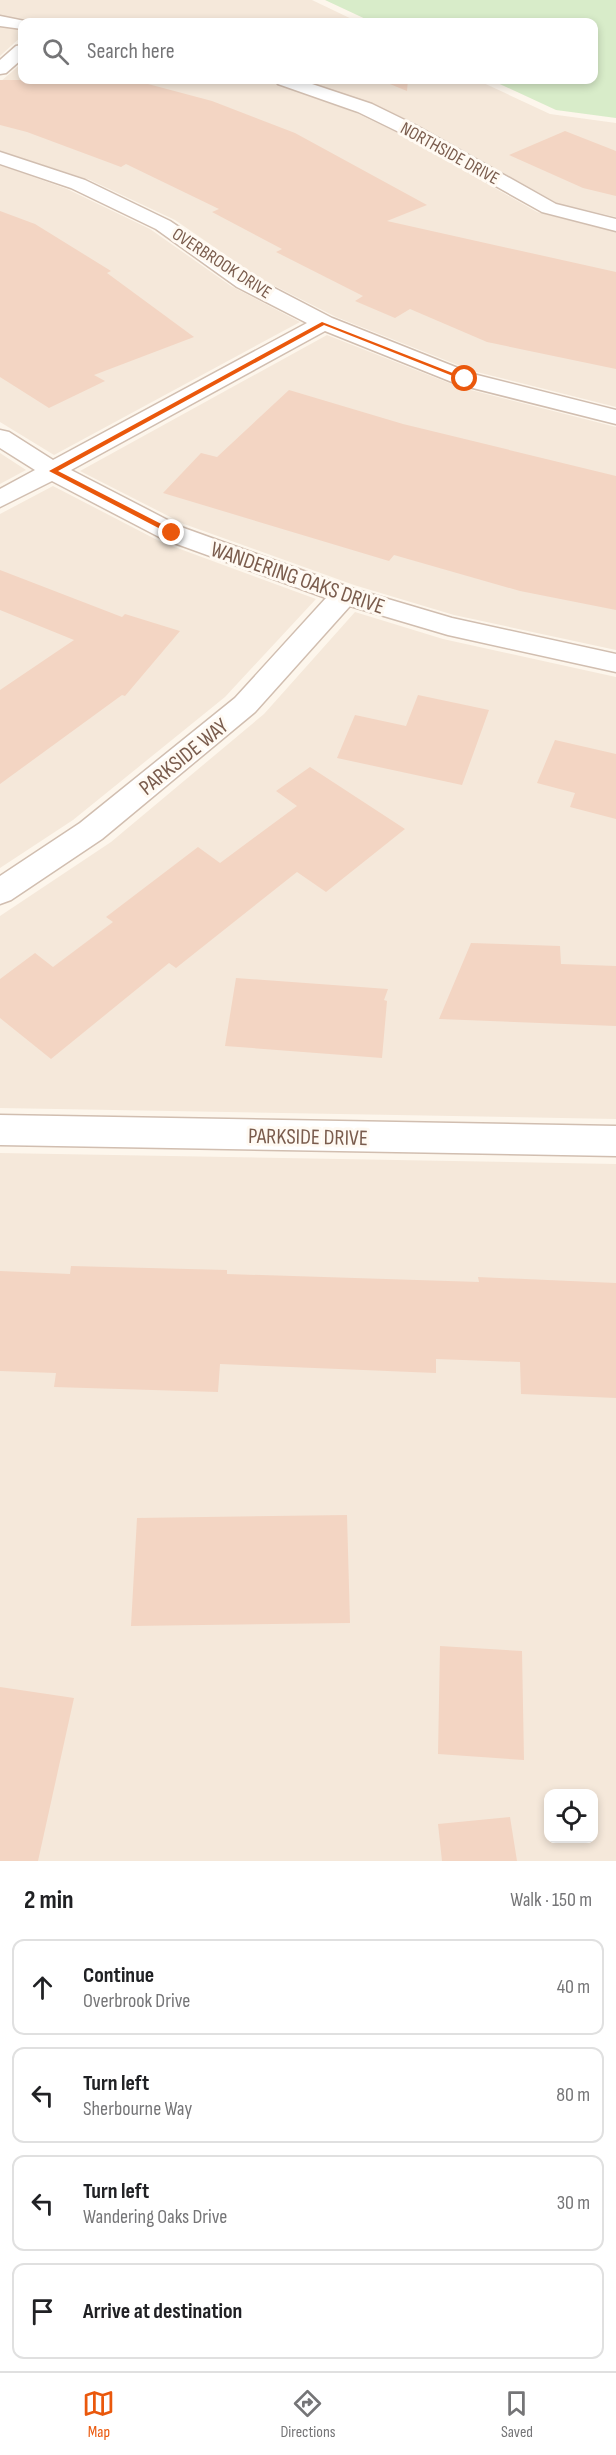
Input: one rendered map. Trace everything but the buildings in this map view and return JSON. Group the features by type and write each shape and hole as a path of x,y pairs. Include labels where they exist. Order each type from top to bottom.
{"street":[{"path":"0,21 18,23"},
{"path":"0,69 18,53"},
{"name":"NORTHSIDE DRIVE","path":"296,84 365,108 410,130 549,208 616,225"},
{"name":"OVERBROOK DRIVE","path":"0,158 78,184 163,225 245,282 324,323 465,379 616,417"},
{"path":"0,498 324,323"},
{"name":"WANDERING OAKS DRIVE","path":"0,437 52,471 172,533 344,595 448,626 616,663"},
{"name":"PARKSIDE WAY","path":"0,892 91,831 245,705 344,595"},
{"name":"PARKSIDE DRIVE","path":"0,1130 616,1141"}],"shaded area":[{"path":"0,0 312,0 350,18 18,18 0,16"},
{"path":"0,26 18,29 18,40 0,56"},
{"path":"18,66 18,84 275,84 354,112 398,133 537,212 616,232 616,407 473,371 336,317 259,278 175,220 90,180 0,151 0,82"},
{"path":"316,84 486,84 550,114 616,123 616,217 559,204 422,127 376,105"},
{"path":"0,165 67,189 150,229 231,286 300,322 54,455 0,422"},
{"path":"327,335 459,387 616,427 616,650 454,615 354,585 184,524 80,471"},
{"path":"0,453 26,470 0,484"},
{"path":"53,486 161,542 316,599 225,697 73,820 0,868 0,514"},
{"path":"355,612 443,639 616,677 616,1119 0,1108 0,916 111,842 264,714"},
{"path":"0,1153 616,1164 616,1861 0,1861"}],"green space":[{"path":"325,0 616,0 616,118 556,110 500,84 598,84 598,18 363,18"}],"route":[{"path":"172,533 52,471 324,323 465,379"}]}
